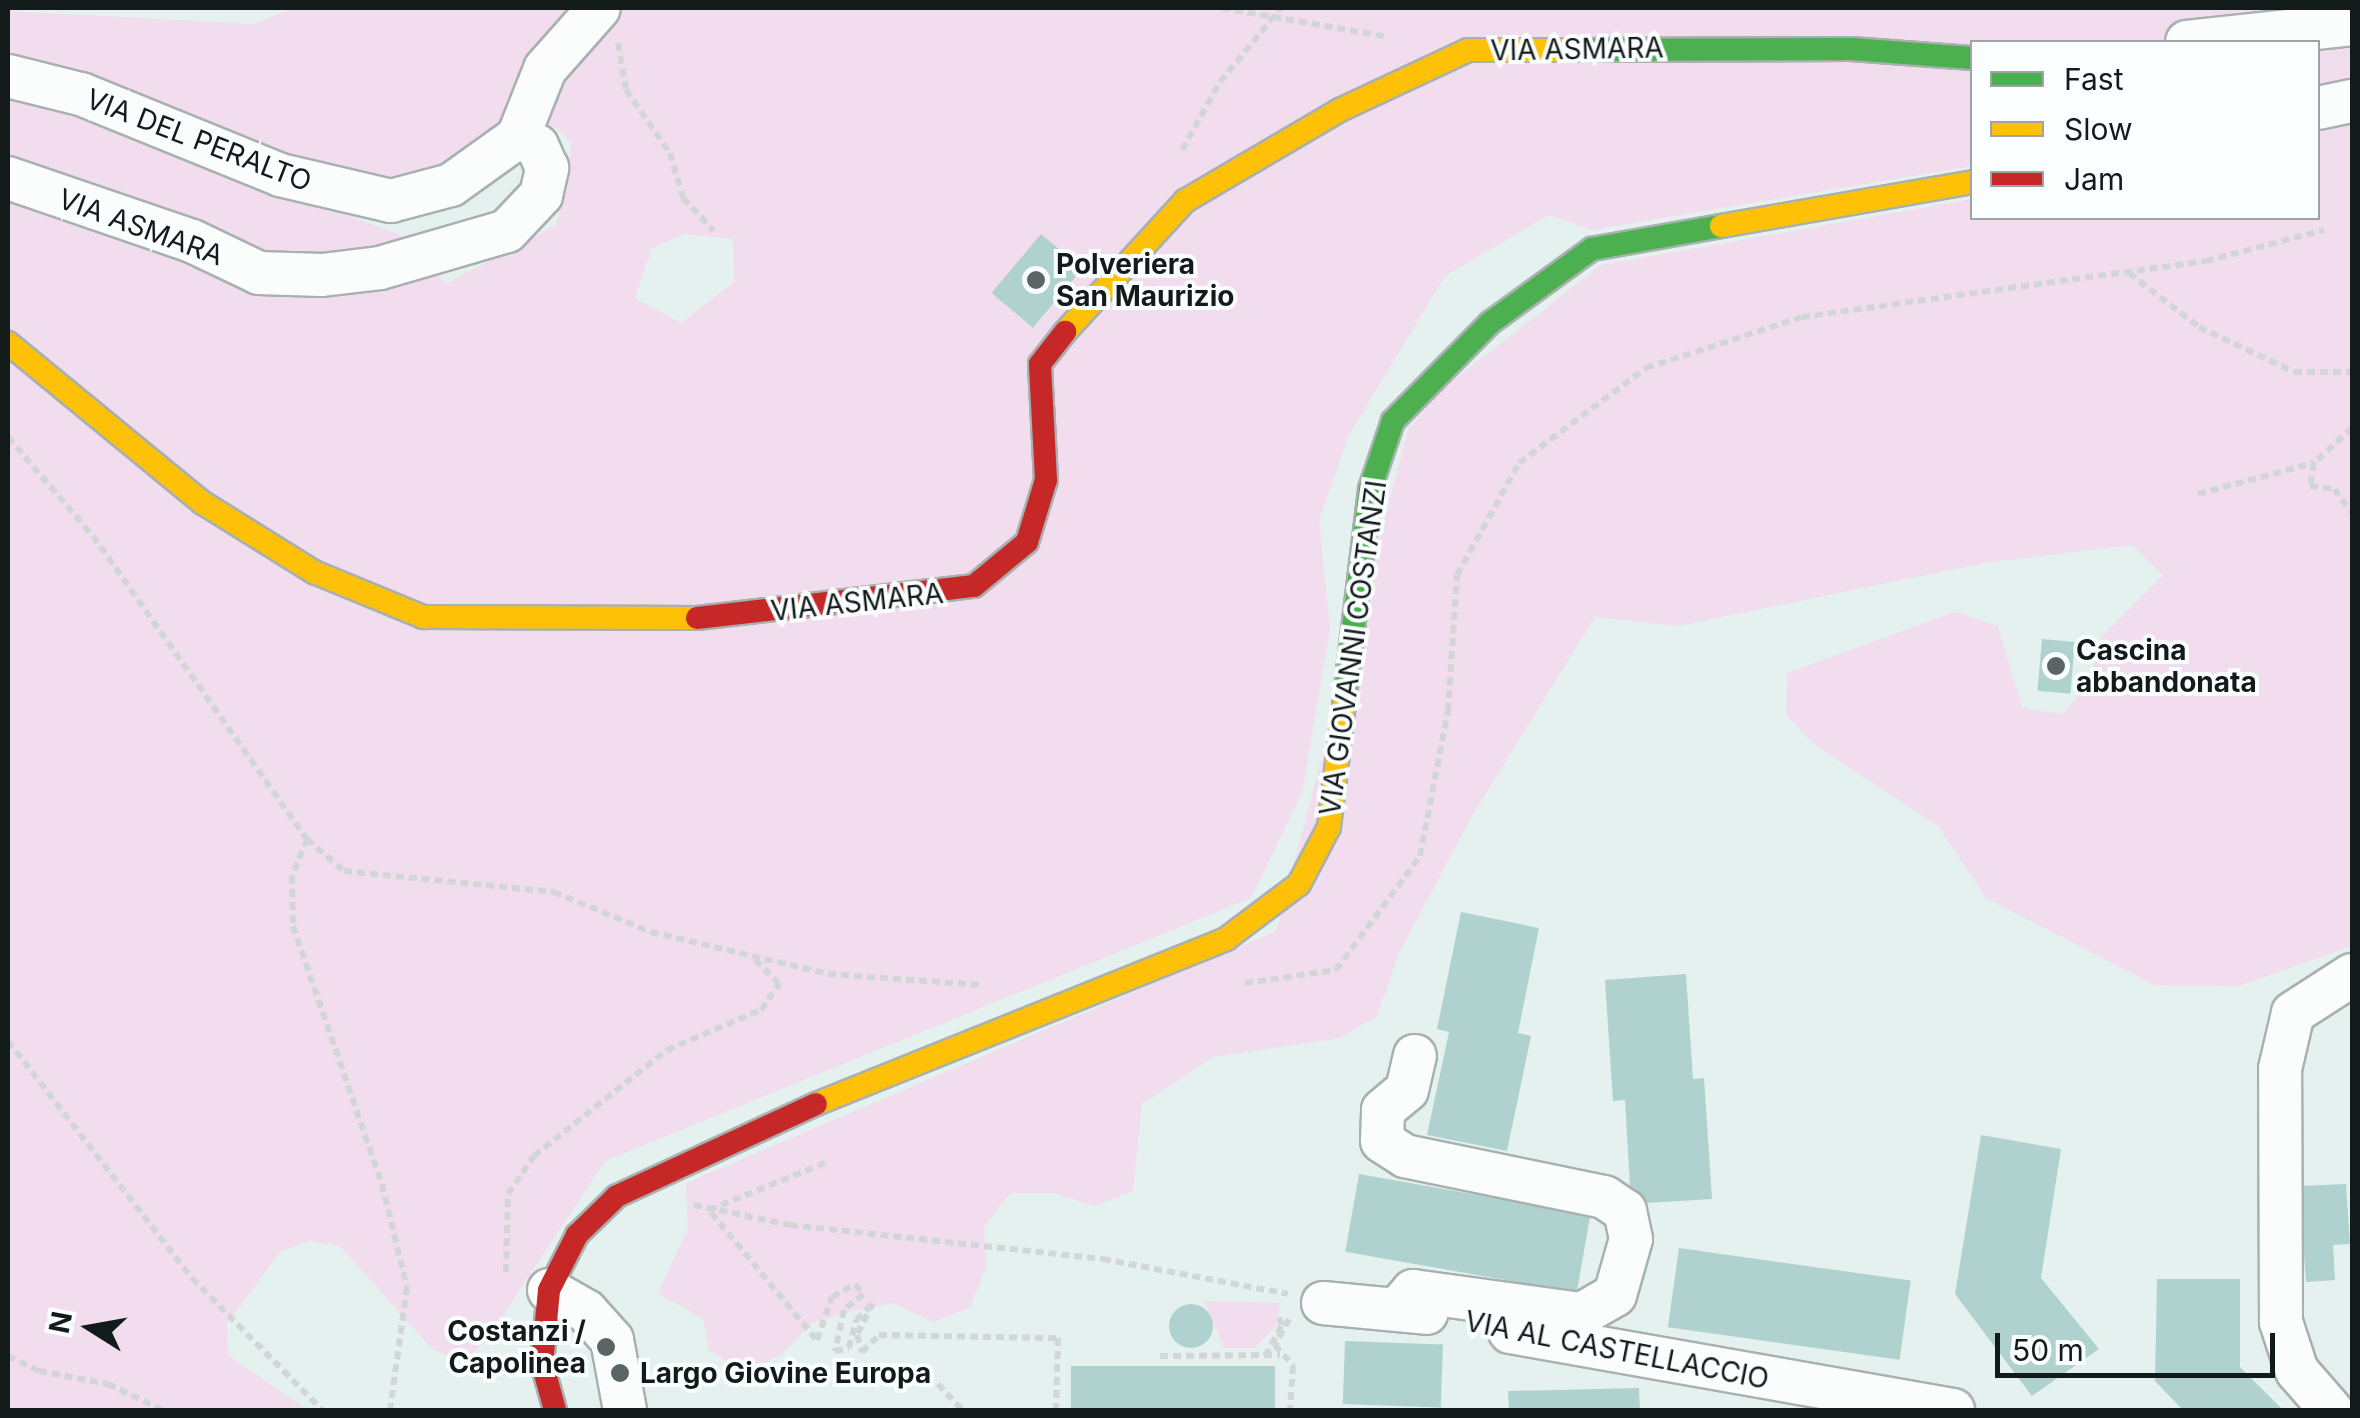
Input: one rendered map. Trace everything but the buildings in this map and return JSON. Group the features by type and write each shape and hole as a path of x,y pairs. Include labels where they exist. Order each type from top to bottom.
{"street":[{"path":"518,136 545,69 607,16"},
{"path":"2205,40 2352,24"},
{"name":"VIA ASMARA","path":"8,343 203,503 314,572 422,616 667,621 955,592 1006,566 1040,518 1046,480 1040,364 1113,272 1185,202 1340,110 1464,52 1852,49 1970,58"},
{"name":"VIA DEL PERALTO","path":"8,76 81,94 280,176 392,201 451,186 518,136"},
{"path":"2320,108 2352,101"},
{"name":"VIA ASMARA","path":"8,178 259,273 322,275 380,268 507,231 541,195 547,168 537,146 518,136"},
{"name":"VIA GIOVANNI COSTANZI","path":"555,1410 542,1363 549,1290 576,1235 655,1171 1226,939 1299,884 1329,828 1370,489 1393,421 1490,323 1592,250 1970,182"},
{"path":"2331,1410 2297,1371 2282,1322 2280,1069 2293,1013 2352,976"},
{"name":"VIA AL CASTELLACCIO","path":"1400,1306 1413,1291 1582,1314 1615,1295 1631,1239 1625,1211 1604,1196 1406,1156 1382,1141 1383,1110 1407,1090 1414,1056"},
{"path":"549,1290 586,1311 612,1340 625,1410"},
{"name":"VIA AL CASTELLACCIO","path":"1307,1299 1400,1306 1953,1410"}],"path":[{"path":"1222,8 1464,52"},
{"path":"1178,158 1220,82 1280,8"},
{"path":"607,16 626,90 670,153 683,198 714,230"},
{"path":"1232,985 1336,970 1420,856 1448,710 1457,575 1518,463 1646,368 1802,317 2129,273 2324,230"},
{"path":"2129,273 2199,327 2294,372 2352,372"},
{"path":"2198,494 2314,463 2352,428"},
{"path":"8,437 93,536 308,839 344,871 554,892 651,932 828,974 905,986 990,985 1015,993 1028,1017"},
{"path":"2314,463 2310,486 2334,490 2352,513"},
{"path":"308,839 292,876 292,926 382,1184 407,1287 390,1410"},
{"path":"8,1041 192,1278 322,1410"},
{"path":"708,1210 827,1162"},
{"path":"686,1199 708,1210 1103,1259 1307,1299 1274,1344 1292,1366 1290,1410"},
{"path":"708,1210 817,1340 832,1297 855,1284 864,1294 844,1310 835,1351 849,1348 856,1320 873,1302 857,1335 862,1352 879,1335 1058,1338 1056,1410"},
{"path":"1265,1356 1278,1315"},
{"path":"1160,1356 1280,1355"},
{"path":"8,1356 38,1372 108,1384 162,1410"},
{"path":"938,1384 962,1410"}],"shaded area":[{"path":"293,8 2352,8 2352,83 2320,90 2320,40 1970,40 1970,166 1592,230 1549,215 1445,276 1349,435 1319,520 1330,629 1302,793 1251,898 605,1161 484,1344 460,1362 432,1349 340,1246 309,1241 280,1252 227,1324 228,1355 307,1410 8,1410 8,98 74,111 400,235 446,284 556,225 568,185 571,143 557,128 512,122 456,158 388,183 303,164 8,55 8,11 254,24","holes":["684,234 733,239 734,282 681,323 635,298 652,248"]},
{"path":"2352,118 2352,946 2239,986 2154,985 1986,898 1937,825 1816,746 1786,715 1787,673 1955,612 1998,626 2022,708 2064,714 2090,679 2102,636 2163,575 2132,545 1984,563 1678,626 1595,617 1472,816 1399,953 1377,1016 1340,1038 1213,1057 1142,1104 1133,1191 1094,1206 1053,1193 1010,1193 984,1227 986,1268 970,1307 933,1322 893,1303 852,1311 811,1324 782,1354 745,1373 709,1350 703,1319 658,1293 688,1229 686,1183 1276,931 1408,430 1442,389 1601,265 1970,199 1970,220 2320,220 2320,126"},
{"path":"1204,1301 1280,1303 1276,1327 1255,1348 1224,1348"}],"traffic: fast":[{"path":"1575,50 1851,49 1970,58"},
{"path":"1344,704 1370,489 1393,421 1490,323 1592,249 1721,226"}],"traffic: slow":[{"path":"1065,332 1185,201 1340,110 1468,50 1575,50"},
{"path":"1721,226 1970,182"},
{"path":"8,343 203,503 314,572 423,617 697,618"},
{"path":"816,1104 1226,939 1299,884 1329,827 1344,704"}],"traffic: jam":[{"path":"697,618 974,586 1027,542 1046,480 1040,364 1065,332"},
{"path":"555,1410 542,1363 549,1290 577,1235 617,1196 816,1104"}],"place":[{"name":"Polveriera San Maurizio","path":"1036,280"},
{"name":"Cascina abbandonata","path":"2056,666"},
{"name":"Costanzi / Capolinea","path":"606,1347"},
{"name":"Largo Giovine Europa","path":"620,1373"}]}
